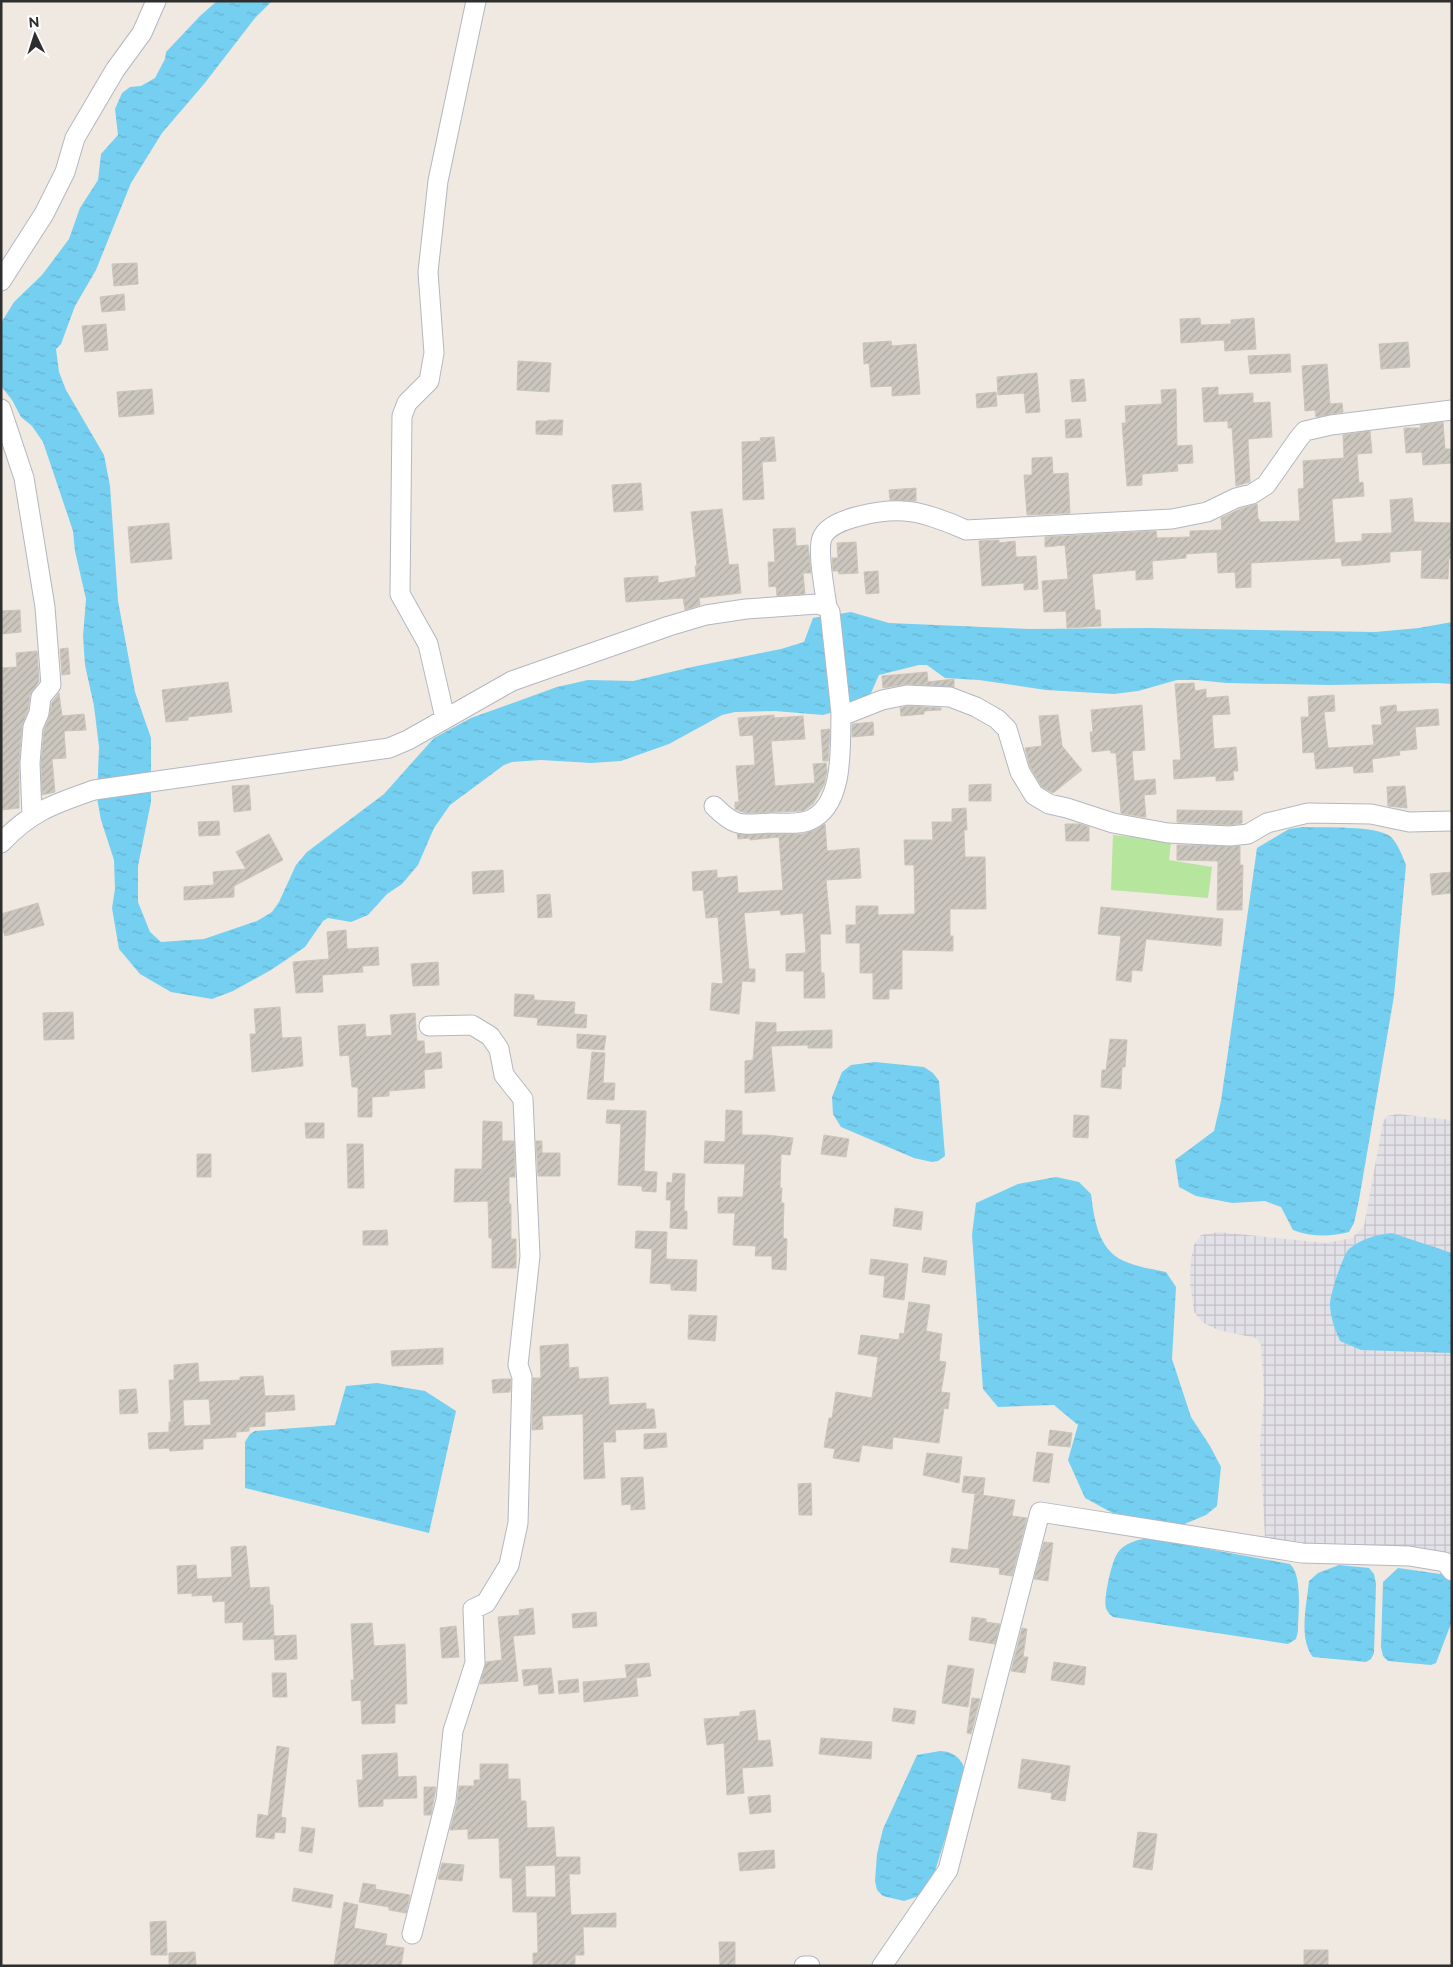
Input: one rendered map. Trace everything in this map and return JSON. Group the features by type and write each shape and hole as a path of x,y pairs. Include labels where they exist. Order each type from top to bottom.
{"street":[{"path":"1,281 48,206 65,172 75,138 115,70 142,33 156,1"},
{"path":"445,718 428,644 400,594 402,416 407,403 429,381 434,353 428,272 438,181 476,1"},
{"path":"1,409 24,478 48,636 51,685 41,697 40,713 33,727 30,746 32,815"},
{"path":"714,806 734,823 804,823 824,812 835,789 840,749 841,712 821,553 821,540 829,529 863,515 904,511 950,523 966,530 1172,519 1207,512 1236,498 1252,494 1266,485 1306,431 1331,425 1452,410"},
{"path":"1,843 32,815 60,802 94,790 389,748 408,740 512,681 706,615 779,606 817,604 828,609"},
{"path":"841,712 844,715 882,700 907,695 950,697 976,707 996,719 1007,729 1020,772 1034,795 1049,804 1113,823 1168,833 1230,836 1248,834 1267,823 1308,813 1371,814 1409,822 1452,821"},
{"path":"412,1934 446,1800 454,1731 475,1663 473,1609 486,1603 509,1565 518,1523 522,1377 518,1365 530,1256 523,1099 504,1075 499,1049 490,1036 472,1026 429,1026"},
{"path":"882,1966 948,1870 1040,1512 1302,1553 1409,1556 1444,1562 1452,1571"},
{"path":"804,1966 810,1966"}],"shaded area":[{"path":"1398,1114 1452,1120 1452,1558 1385,1556 1265,1539 1260,1446 1264,1393 1261,1345 1256,1338 1218,1330 1202,1322 1194,1312 1190,1282 1194,1245 1201,1235 1219,1232 1326,1243 1352,1238 1364,1226 1383,1122 1387,1116"}],"green space":[{"path":"1113,835 1171,841 1169,860 1212,867 1208,898 1111,890"}],"water":[{"path":"217,1 272,1 255,18 204,84 162,133 131,183 96,270 75,306 61,344 56,349 59,372 66,390 104,455 110,486 118,601 135,692 151,738 151,802 138,866 138,902 150,932 161,942 204,939 257,921 272,912 279,902 296,865 307,852 384,794 434,738 471,718 557,687 588,680 633,681 781,649 804,642 813,618 851,612 889,623 1030,629 1149,628 1375,632 1419,628 1452,622 1452,684 1328,685 1177,680 1138,691 1114,694 1046,690 979,680 945,678 927,665 919,665 879,675 871,693 854,706 823,715 775,711 735,712 722,715 669,744 621,761 591,763 541,760 512,762 504,765 450,805 434,828 418,865 402,884 387,894 368,915 351,922 328,918 323,921 305,947 271,970 233,991 212,999 171,992 140,974 119,949 112,908 115,889 114,860 101,820 97,798 99,747 94,706 85,665 83,636 86,599 75,551 73,531 43,442 32,426 21,417 12,400 1,386 1,323 14,302 42,275 69,239 80,208 98,180 101,154 118,135 115,109 122,93 130,87 141,86 155,78 165,59 166,52"},
{"path":"1336,827 1384,833 1396,843 1406,865 1394,996 1359,1200 1354,1223 1349,1232 1335,1235 1314,1235 1293,1230 1281,1207 1265,1201 1232,1203 1196,1196 1179,1187 1175,1160 1214,1131 1221,1101 1257,848 1289,829"},
{"path":"875,1062 924,1067 933,1073 939,1081 945,1156 938,1161 932,1162 914,1158 841,1127 833,1114 832,1097 842,1072 851,1065"},
{"path":"1056,1177 1079,1182 1091,1194 1099,1232 1108,1249 1115,1256 1134,1265 1166,1272 1176,1287 1172,1359 1191,1417 1221,1467 1217,1506 1206,1515 1175,1528 1120,1517 1085,1498 1068,1460 1078,1425 1054,1405 998,1407 983,1389 972,1235 976,1203 1018,1184"},
{"path":"1392,1233 1452,1253 1452,1353 1361,1350 1340,1341 1332,1318 1330,1304 1334,1284 1346,1253 1359,1242 1375,1236"},
{"path":"377,1383 425,1391 456,1411 429,1533 245,1488 245,1442 250,1434 255,1431 335,1425 346,1386"},
{"path":"1148,1538 1290,1564 1297,1577 1298,1586 1299,1605 1296,1639 1288,1644 1113,1617 1107,1611 1105,1603 1108,1580 1115,1558 1123,1547 1135,1541"},
{"path":"1339,1565 1369,1568 1374,1574 1376,1584 1374,1653 1371,1659 1366,1662 1313,1657 1308,1649 1305,1620 1309,1581 1318,1573"},
{"path":"1398,1568 1447,1575 1452,1583 1452,1621 1436,1663 1431,1665 1388,1661 1383,1656 1381,1647 1383,1582"},
{"path":"940,1751 954,1754 962,1763 966,1772 931,1884 916,1897 904,1901 883,1896 877,1890 875,1881 877,1854 883,1829 917,1755"}],"building":[{"path":"137,263 138,284 114,286 112,264"},
{"path":"124,294 125,310 102,312 100,297"},
{"path":"1200,318 1201,325 1231,324 1231,320 1254,318 1256,349 1225,351 1224,340 1181,343 1180,319"},
{"path":"106,324 108,350 85,352 82,326"},
{"path":"891,341 892,346 916,344 920,394 892,396 892,386 871,387 869,363 864,364 863,343"},
{"path":"1408,342 1410,367 1381,369 1379,344"},
{"path":"1290,354 1291,372 1250,374 1248,356"},
{"path":"518,361 551,363 549,392 517,390"},
{"path":"1327,364 1330,404 1342,403 1343,412 1316,417 1315,410 1305,411 1302,366"},
{"path":"1037,373 1040,412 1026,413 1024,393 998,395 997,377"},
{"path":"1084,379 1086,401 1072,402 1070,380"},
{"path":"1218,387 1218,395 1253,393 1253,403 1270,402 1272,437 1248,439 1250,482 1236,486 1232,428 1228,428 1228,421 1204,422 1202,388"},
{"path":"152,389 154,414 119,417 117,392"},
{"path":"1176,389 1177,446 1192,445 1193,463 1177,464 1178,471 1142,474 1142,485 1127,486 1122,423 1126,423 1125,406 1162,404 1161,390"},
{"path":"996,392 997,406 977,408 976,394"},
{"path":"1080,419 1082,437 1066,438 1065,420"},
{"path":"563,420 562,435 536,434 536,421"},
{"path":"1443,422 1445,449 1452,449 1452,463 1423,465 1422,452 1406,453 1404,428 1421,428 1420,425"},
{"path":"1370,431 1372,453 1357,454 1359,483 1363,482 1364,496 1332,499 1335,543 1362,541 1362,534 1392,533 1390,500 1412,498 1414,522 1452,523 1452,559 1449,558 1448,579 1421,578 1422,550 1390,552 1390,562 1360,565 1342,566 1341,558 1251,563 1251,587 1236,588 1235,572 1218,573 1217,552 1186,554 1186,558 1152,561 1153,579 1136,580 1136,570 1092,574 1095,610 1100,610 1101,626 1067,628 1066,611 1044,612 1042,581 1068,579 1065,545 1045,547 1045,537 1156,531 1157,538 1190,537 1190,531 1222,530 1221,518 1240,509 1257,504 1260,522 1300,521 1298,489 1304,488 1303,461 1344,458 1343,435"},
{"path":"774,437 776,461 762,462 764,499 743,500 742,442 761,441 760,438"},
{"path":"1052,457 1053,474 1068,473 1070,513 1027,515 1024,475 1032,475 1032,458"},
{"path":"641,483 643,510 614,512 612,485"},
{"path":"916,488 916,501 890,500 889,490"},
{"path":"722,509 729,565 738,564 741,593 699,598 700,605 685,610 683,598 626,602 624,578 658,576 658,583 696,577 695,566 697,566 691,512"},
{"path":"169,523 172,559 131,563 128,527"},
{"path":"795,528 796,546 808,545 811,573 803,573 805,594 777,596 776,586 769,587 768,562 775,562 773,529"},
{"path":"999,540 999,543 1015,541 1016,557 1036,556 1038,589 1024,590 1024,583 982,586 979,541"},
{"path":"856,542 858,573 839,574 838,571 833,571 832,558 838,558 837,543"},
{"path":"878,571 879,593 866,594 864,572"},
{"path":"20,610 21,632 1,634 1,611"},
{"path":"68,648 70,674 62,675 60,649"},
{"path":"37,651 39,681 30,695 28,710 22,726 19,762 19,808 1,810 1,701 3,701 1,668 17,667 16,653"},
{"path":"927,672 928,682 954,679 954,687 907,684 883,688 882,676"},
{"path":"228,682 232,712 188,717 188,720 166,722 162,690"},
{"path":"1194,683 1195,691 1206,689 1206,698 1228,696 1230,714 1212,715 1214,749 1236,747 1238,771 1233,771 1234,780 1216,781 1216,776 1174,779 1173,760 1181,760 1175,684"},
{"path":"59,693 62,716 84,714 86,730 64,731 66,758 52,759 55,792 42,795 41,763 44,730 52,702"},
{"path":"1334,695 1335,711 1324,712 1328,748 1374,745 1372,725 1382,725 1380,707 1396,705 1397,712 1438,709 1439,725 1415,727 1417,749 1399,751 1400,755 1372,759 1373,772 1354,773 1353,766 1316,769 1314,752 1303,753 1301,717 1309,717 1308,697"},
{"path":"1142,705 1145,750 1132,751 1134,781 1155,779 1156,794 1144,795 1146,817 1121,813 1116,753 1111,753 1110,750 1092,752 1090,732 1093,732 1091,710"},
{"path":"908,706 941,708 941,710 924,711 924,714 901,716 900,708"},
{"path":"774,715 774,718 803,716 805,739 771,741 775,786 815,783 813,764 826,763 827,771 824,785 813,804 803,811 747,813 739,811 735,809 735,802 739,802 736,766 755,765 753,735 740,736 738,718"},
{"path":"1058,715 1062,746 1082,770 1053,793 1042,787 1030,767 1025,748 1042,746 1039,716"},
{"path":"873,722 874,735 852,737 852,724"},
{"path":"830,729 828,761 823,761 821,730"},
{"path":"991,784 991,801 969,801 969,785"},
{"path":"249,785 251,810 234,812 232,786"},
{"path":"1405,786 1407,808 1388,806 1387,787"},
{"path":"966,808 967,830 964,830 965,857 985,857 986,909 950,909 950,936 953,936 953,951 902,950 902,989 889,989 889,999 873,999 873,973 860,973 860,943 846,943 846,925 856,925 856,906 878,906 878,915 915,914 914,865 905,865 904,840 933,840 932,822 952,822 952,809"},
{"path":"1177,810 1242,811 1242,823 1230,825 1177,822"},
{"path":"219,821 220,835 199,836 198,822"},
{"path":"825,824 827,851 859,848 861,878 826,880 831,934 820,934 821,973 824,973 825,998 804,998 804,971 786,971 786,954 806,953 803,913 781,915 780,910 744,913 749,969 755,969 755,982 742,981 739,1014 710,1010 712,983 723,984 718,917 706,918 703,890 693,891 692,872 717,870 717,878 737,876 738,893 783,890 779,837 750,840 750,838 738,839 737,834 802,834"},
{"path":"1065,824 1080,824 1089,827 1089,841 1066,841"},
{"path":"269,834 283,860 234,886 234,897 184,900 184,887 214,885 213,872 246,869 236,852"},
{"path":"1177,845 1240,846 1240,865 1243,865 1242,910 1217,910 1218,861 1177,860"},
{"path":"503,870 504,892 473,894 472,872"},
{"path":"1452,872 1452,893 1432,895 1430,874"},
{"path":"550,894 552,917 538,918 537,895"},
{"path":"38,903 44,925 5,936 1,924 1,914"},
{"path":"1101,907 1223,919 1221,946 1146,939 1142,971 1132,970 1131,982 1116,980 1121,936 1098,934"},
{"path":"346,930 347,949 378,947 379,965 362,966 363,972 322,975 323,992 296,993 293,962 329,959 327,932"},
{"path":"438,962 439,985 413,986 411,964"},
{"path":"515,994 534,995 534,1000 575,1002 574,1014 587,1015 586,1028 537,1025 538,1018 514,1016"},
{"path":"280,1007 282,1038 301,1037 303,1066 252,1072 250,1034 256,1034 254,1009"},
{"path":"73,1012 74,1039 44,1040 43,1013"},
{"path":"415,1013 417,1041 424,1041 425,1054 441,1052 442,1068 424,1070 425,1088 389,1091 389,1096 372,1097 372,1117 358,1117 358,1087 352,1087 349,1055 340,1056 338,1026 365,1024 366,1037 392,1035 390,1015"},
{"path":"756,1022 776,1023 776,1032 832,1030 832,1048 808,1048 808,1045 771,1046 775,1091 745,1093 745,1061 753,1060"},
{"path":"577,1034 606,1036 604,1050 577,1048"},
{"path":"1110,1039 1127,1040 1125,1067 1122,1067 1121,1089 1101,1087 1102,1070 1106,1070"},
{"path":"592,1052 605,1053 603,1083 615,1083 614,1100 587,1099"},
{"path":"607,1110 646,1111 644,1171 657,1172 656,1192 642,1191 642,1186 618,1185 621,1124 606,1123"},
{"path":"726,1110 742,1111 742,1135 793,1138 790,1155 781,1154 780,1188 782,1188 781,1203 784,1203 783,1238 787,1239 786,1270 772,1269 772,1256 755,1256 756,1246 733,1245 735,1213 718,1213 718,1197 743,1197 745,1164 704,1163 705,1141 725,1142"},
{"path":"1074,1115 1089,1116 1088,1138 1073,1137"},
{"path":"483,1121 502,1122 502,1141 514,1141 515,1177 509,1177 509,1204 511,1204 511,1239 516,1239 516,1268 492,1268 492,1238 489,1238 488,1201 454,1202 455,1169 482,1169"},
{"path":"305,1123 324,1123 324,1138 306,1138"},
{"path":"824,1135 849,1139 846,1157 821,1154"},
{"path":"536,1141 542,1141 542,1153 560,1153 560,1176 538,1176"},
{"path":"347,1144 363,1144 364,1188 348,1188"},
{"path":"197,1154 211,1154 211,1177 197,1177"},
{"path":"673,1173 685,1174 684,1211 687,1211 687,1229 670,1228 671,1200 666,1200 667,1182 672,1183"},
{"path":"895,1208 923,1212 921,1230 893,1226"},
{"path":"387,1230 388,1245 363,1245 363,1231"},
{"path":"636,1231 667,1232 666,1259 697,1260 696,1291 671,1290 671,1284 650,1283 652,1249 635,1248"},
{"path":"924,1257 947,1261 945,1275 922,1272"},
{"path":"871,1259 908,1264 904,1300 883,1297 885,1276 869,1274"},
{"path":"909,1302 930,1305 926,1331 942,1334 939,1361 946,1362 941,1392 950,1393 948,1409 944,1408 939,1443 893,1437 892,1449 862,1445 859,1462 833,1458 835,1449 824,1447 829,1418 832,1418 836,1392 872,1398 878,1357 858,1354 861,1335 899,1340 900,1333 904,1334"},
{"path":"689,1315 717,1316 715,1341 688,1339"},
{"path":"568,1344 569,1368 578,1367 579,1379 608,1377 609,1405 646,1403 646,1409 654,1409 656,1428 615,1430 616,1442 603,1442 605,1478 584,1479 583,1414 542,1416 543,1429 532,1430 533,1378 541,1378 540,1346"},
{"path":"443,1348 443,1364 392,1366 391,1351"},
{"path":"198,1363 199,1382 240,1380 240,1377 263,1376 265,1396 294,1395 295,1410 265,1412 265,1426 249,1427 249,1431 236,1432 236,1437 203,1439 203,1449 170,1451 169,1448 149,1449 148,1433 169,1432 169,1422 171,1422 169,1380 174,1380 174,1365","holes":["209,1399 211,1425 184,1426 183,1400"]},
{"path":"511,1379 510,1392 493,1393 492,1380"},
{"path":"136,1389 138,1413 120,1414 119,1390"},
{"path":"1050,1430 1072,1433 1070,1447 1048,1445"},
{"path":"666,1433 667,1447 644,1449 644,1434"},
{"path":"1037,1452 1053,1454 1049,1483 1033,1481"},
{"path":"927,1453 962,1457 959,1483 923,1475"},
{"path":"964,1476 985,1478 983,1495 962,1492"},
{"path":"643,1477 645,1509 631,1510 631,1504 622,1505 621,1478"},
{"path":"811,1483 812,1515 799,1515 798,1484"},
{"path":"975,1494 1015,1500 1012,1516 1027,1518 1012,1576 999,1574 1000,1568 950,1562 952,1548 968,1550"},
{"path":"1044,1542 1053,1543 1048,1581 1034,1579"},
{"path":"246,1546 250,1588 269,1587 270,1605 273,1605 274,1636 296,1635 297,1659 275,1660 274,1639 243,1640 243,1622 225,1623 225,1601 213,1602 212,1595 192,1596 192,1593 178,1594 177,1566 196,1565 197,1579 232,1577 231,1547"},
{"path":"533,1608 535,1634 513,1636 518,1681 480,1684 486,1662 502,1660 498,1617 520,1615 519,1610"},
{"path":"596,1612 597,1626 573,1628 572,1614"},
{"path":"972,1617 1000,1624 995,1644 969,1640"},
{"path":"372,1623 374,1646 405,1644 407,1704 395,1704 395,1723 362,1724 361,1700 352,1701 351,1680 354,1680 351,1624"},
{"path":"456,1626 459,1657 442,1658 440,1628"},
{"path":"1022,1628 1027,1629 1023,1657 1028,1657 1025,1673 1011,1671"},
{"path":"1054,1662 1086,1667 1084,1685 1051,1680"},
{"path":"649,1663 651,1676 636,1678 638,1696 584,1702 583,1682 627,1678 625,1665"},
{"path":"948,1665 974,1669 968,1707 942,1703"},
{"path":"551,1668 554,1693 539,1694 538,1684 524,1686 522,1670"},
{"path":"272,1673 286,1673 287,1697 273,1697"},
{"path":"578,1679 579,1692 559,1694 558,1681"},
{"path":"972,1698 980,1699 971,1734 967,1733"},
{"path":"894,1708 916,1711 914,1724 892,1721"},
{"path":"755,1710 758,1741 770,1740 773,1766 742,1768 744,1793 727,1795 724,1743 707,1745 704,1719 740,1716 740,1712"},
{"path":"821,1738 872,1742 871,1759 819,1754"},
{"path":"277,1746 289,1748 281,1817 286,1818 285,1833 275,1832 274,1839 256,1837 258,1814 268,1816"},
{"path":"397,1753 398,1777 416,1776 417,1798 383,1799 383,1806 359,1807 357,1780 363,1780 362,1755"},
{"path":"1022,1759 1070,1766 1065,1801 1051,1799 1052,1793 1018,1788"},
{"path":"480,1764 508,1764 508,1779 520,1779 521,1801 526,1801 527,1828 554,1827 556,1857 580,1857 580,1874 569,1874 571,1915 616,1913 616,1927 583,1927 584,1955 575,1955 575,1966 533,1966 533,1953 538,1953 537,1912 513,1912 512,1878 500,1878 499,1838 468,1839 468,1829 450,1830 459,1786 474,1786 474,1780 480,1780","holes":["555,1865 556,1897 526,1897 525,1866"]},
{"path":"424,1787 436,1787 431,1815 424,1815"},
{"path":"770,1795 771,1812 750,1814 748,1797"},
{"path":"302,1827 315,1829 312,1853 299,1851"},
{"path":"1138,1832 1157,1834 1152,1870 1133,1867"},
{"path":"774,1850 775,1868 740,1871 738,1853"},
{"path":"442,1863 464,1865 462,1881 438,1879"},
{"path":"363,1883 376,1885 375,1889 410,1895 406,1913 389,1910 389,1907 359,1902"},
{"path":"294,1888 333,1895 331,1908 292,1901"},
{"path":"344,1902 358,1905 354,1928 387,1934 385,1945 404,1948 401,1966 334,1966"},
{"path":"166,1921 167,1955 151,1955 150,1922"},
{"path":"719,1942 735,1942 735,1966 720,1966"},
{"path":"1304,1950 1328,1950 1328,1966 1304,1966"},
{"path":"195,1952 196,1966 169,1966 169,1953"}]}
